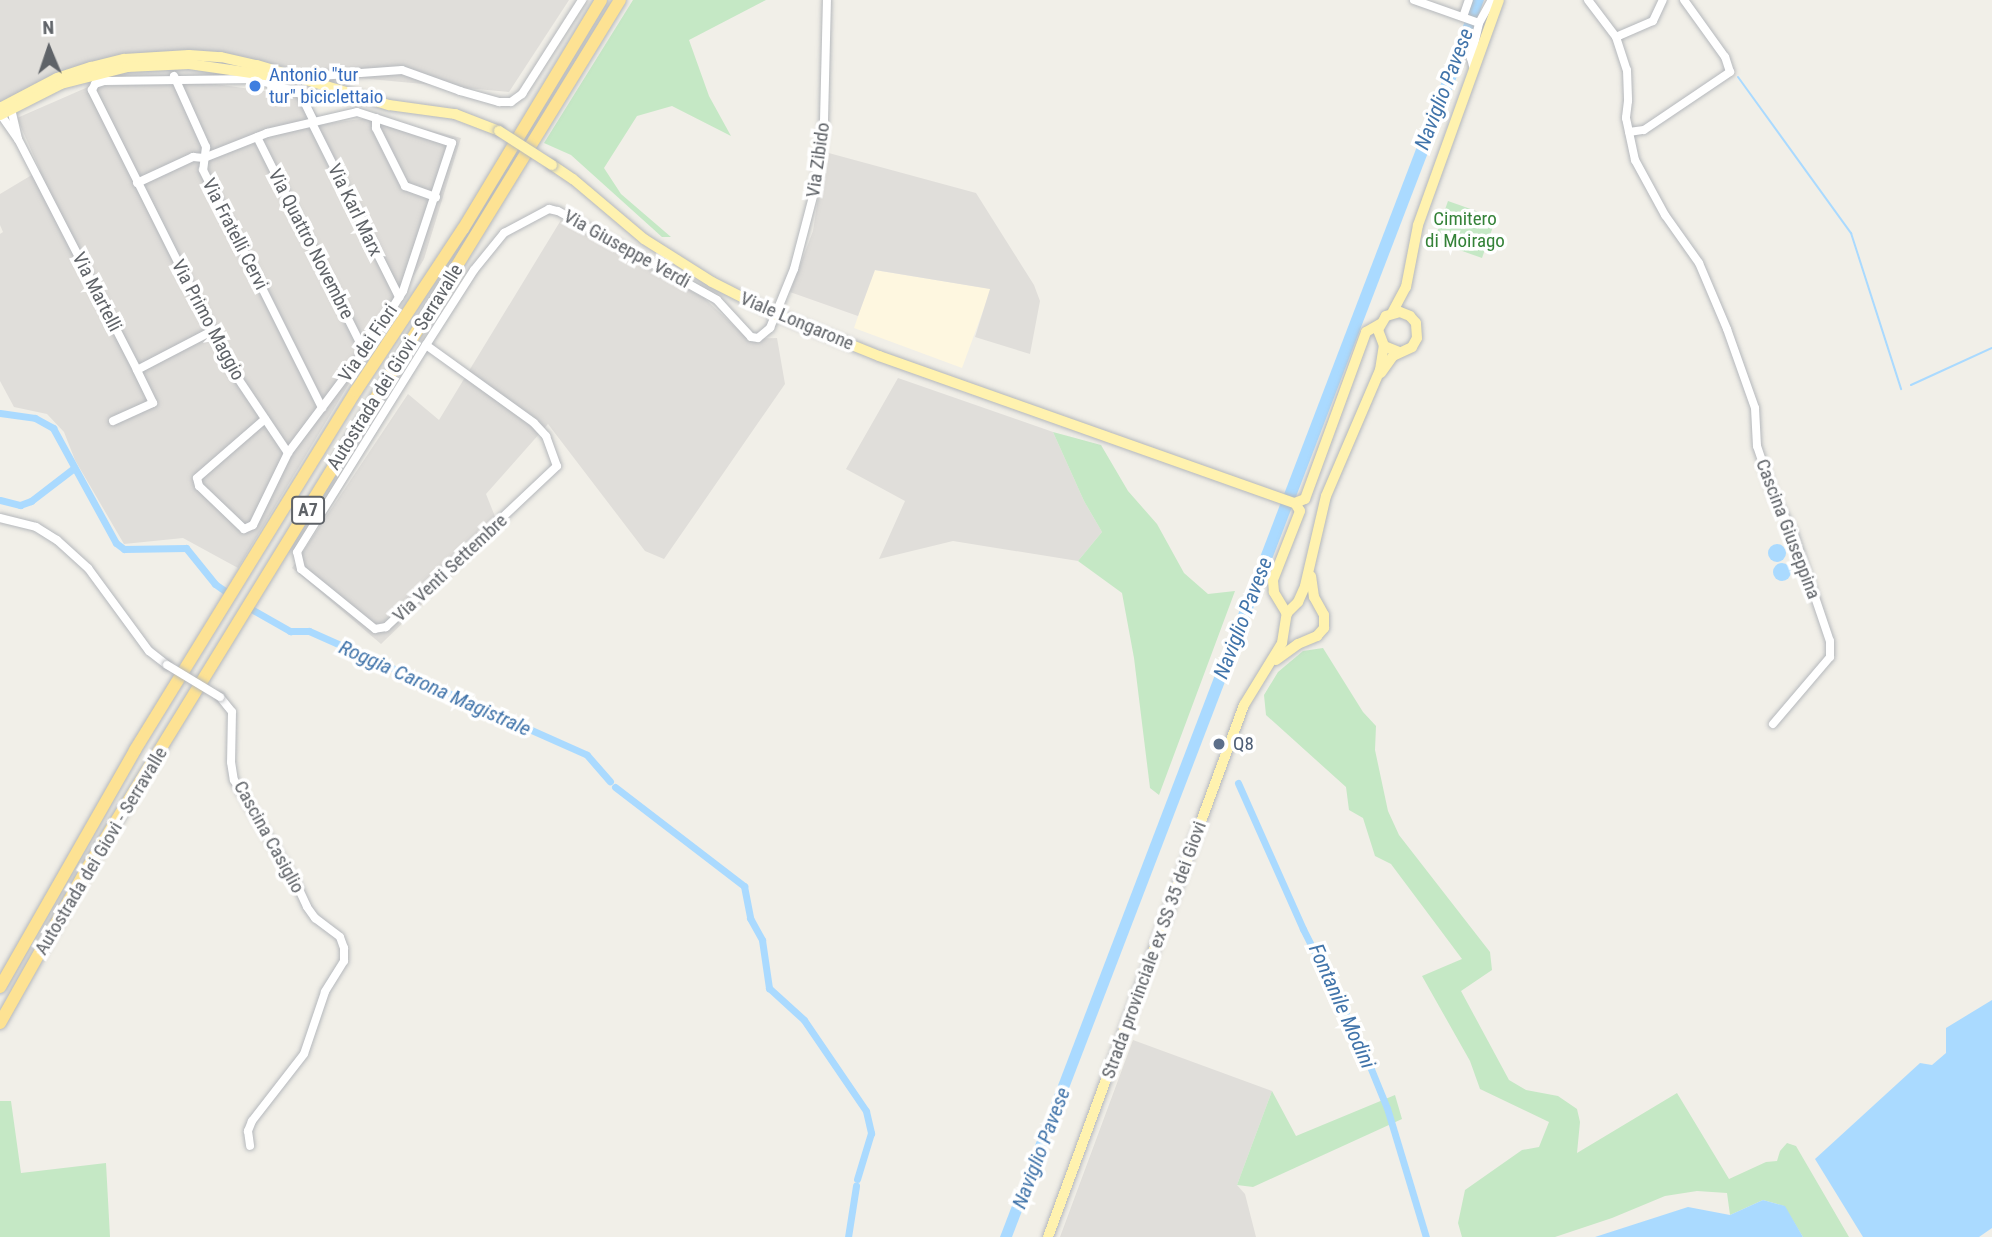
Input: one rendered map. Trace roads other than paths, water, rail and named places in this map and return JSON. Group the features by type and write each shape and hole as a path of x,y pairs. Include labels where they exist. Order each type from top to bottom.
{"highway":[{"name":"Autostrada dei Giovi - Serravalle","path":"0,987 135,750 356,391 463,229 601,0"},
{"name":"Autostrada dei Giovi - Serravalle","path":"0,1023 88,867 620,0"}],"main road":[{"path":"1312,639 1294,636 1273,584 1300,510 1295,503 1305,499 1366,332 1392,313 1406,287 1419,225 1499,0"},
{"name":"Viale Longarone","path":"3,110 52,88 93,74 174,59 301,81 388,105 455,114 499,131 573,178 644,239 712,282 777,315 911,367 1295,503"},
{"path":"1392,313 1410,316 1406,287"},
{"name":"Strada provinciale ex SS 35 dei Giovi","path":"1374,385 1399,352 1409,349 1417,338 1418,328 1410,316"},
{"name":"Strada provinciale ex SS 35 dei Giovi","path":"1048,1237 1244,705 1284,640 1287,619 1305,586 1326,496 1374,385 1384,346 1379,336 1380,324"},
{"path":"1384,346 1399,352"},
{"name":"Strada provinciale ex SS 35 dei Giovi","path":"1267,667 1286,651 1312,639 1324,626 1312,590 1311,561"},
{"path":"1295,604 1310,601 1320,608"}],"street":[{"path":"301,81 312,76 402,70 449,88 499,102 511,102 522,93 582,0"},
{"name":"Via Zibido","path":"777,315 806,232 816,185 824,121 827,0"},
{"path":"1414,0 1479,23"},
{"path":"1463,17 1469,0"},
{"path":"1474,70 1471,58 1479,23 1492,0"},
{"path":"1588,0 1616,37 1653,21 1663,0"},
{"path":"1629,132 1644,130 1730,72 1731,65 1684,0"},
{"name":"Cascina Giuseppina","path":"1616,37 1629,83 1626,118 1635,160 1665,215 1699,263 1727,329 1755,408 1757,446 1774,496 1793,532 1830,641 1830,657 1773,724"},
{"path":"173,78 174,59"},
{"name":"Via Karl Marx","path":"173,78 236,78 278,84 300,93 399,297"},
{"name":"Via Fratelli Cervi","path":"173,78 205,143 203,170 322,408"},
{"name":"Via Primo Maggio","path":"173,78 104,81 95,84 92,90 231,368 288,453"},
{"name":"Via Martelli","path":"3,110 153,403 113,421"},
{"path":"137,183 193,157 204,158 257,137 357,112 376,118 376,128 405,186 436,197"},
{"name":"Via dei Fiori","path":"265,419 199,474 196,482 244,529 253,525 288,453 364,351 399,297 453,146 450,141 376,118"},
{"name":"Via Quattro Novembre","path":"257,137 364,351"},
{"name":"Via Giuseppe Verdi","path":"426,345 474,270 498,239 549,209 558,211 717,300 751,337 758,338 765,334 777,315"},
{"path":"137,370 212,331"},
{"name":"Via Venti Settembre","path":"426,345 534,422 546,436 557,466 386,627 375,629 301,569 296,557 426,345"},
{"name":"Cascina Casiglio","path":"0,518 36,527 57,540 88,568 149,651 220,697 233,712 231,762 234,780 315,918 340,937 344,948 344,961 325,992 304,1054 252,1121 248,1131 250,1146"}],"water":[{"name":"Naviglio Pavese","path":"1473,0 1484,0 1452,90 1012,1237 1000,1237"},
{"path":"1777,544 1783,547 1786,553 1783,559 1777,562 1771,559 1768,553 1771,547"},
{"path":"1782,563 1788,566 1791,572 1788,578 1782,581 1776,578 1773,572 1776,566"},
{"path":"1992,1000 1992,1228 1979,1237 1863,1237 1815,1159 1920,1063 1932,1065 1946,1053 1946,1028"},
{"path":"1763,1200 1785,1206 1803,1237 1595,1237 1688,1207 1730,1215"}],"waterway":[{"path":"1738,77 1851,233 1901,389"},
{"path":"1911,385 1992,348"},
{"name":"Roggia Carona Magistrale","path":"0,413 35,418 53,428 116,543 124,549 186,548 215,584 225,591"},
{"path":"0,500 20,505 31,501 74,468"},
{"name":"Roggia Carona Magistrale","path":"253,610 290,631 309,631 587,755 610,781"},
{"name":"Fontanile Modini","path":"1238,783 1303,929 1360,1042 1387,1108 1426,1237"},
{"name":"Roggia Carona Magistrale","path":"615,787 744,886 750,918 762,940 769,988 804,1020 866,1111 871,1133 857,1179"},
{"name":"Roggia Carona Magistrale","path":"848,1237 856,1186"}],"place":[{"name":"Antonio \"tur tur\" biciclettaio","path":"255,86"},
{"name":"Q8","path":"1219,744"}],"park label":[{"name":"Cimitero di Moirago","path":"1465,230"}]}
